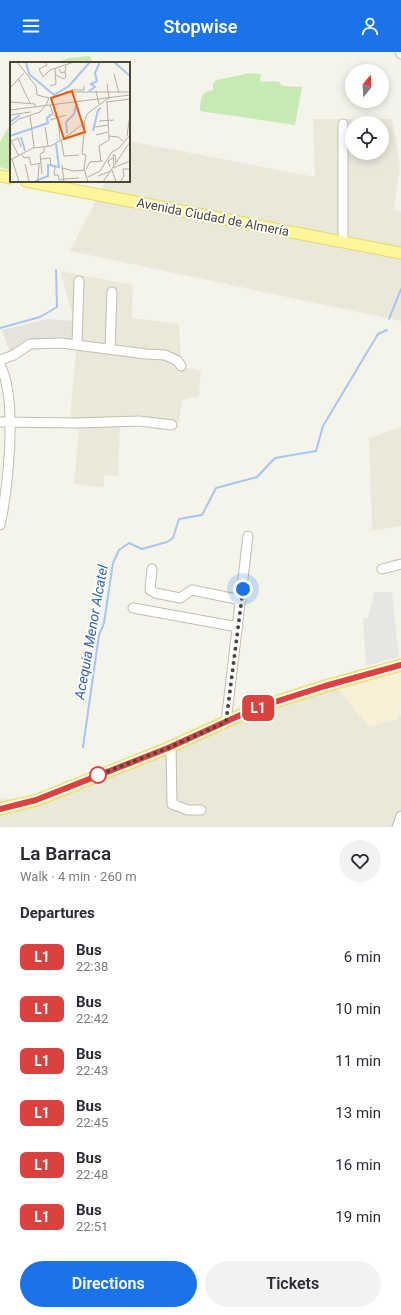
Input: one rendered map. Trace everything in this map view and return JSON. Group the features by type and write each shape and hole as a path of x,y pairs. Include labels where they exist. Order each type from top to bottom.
{"main road":[{"path":"0,176 10,178"},
{"name":"Avenida Ciudad de Almería","path":"31,182 401,253"},
{"path":"0,808 36,800 171,746 256,708 325,686 401,665"}],"street":[{"path":"343,124 343,242"},
{"path":"77,345 79,281"},
{"path":"110,348 112,292"},
{"path":"0,360 14,355 30,344 77,345 165,355 178,361 181,366"},
{"path":"0,365 5,374 5,422 9,446 0,525"},
{"path":"5,422 77,424 139,421 172,425"},
{"path":"226,722 248,536"},
{"path":"382,569 401,564"},
{"path":"152,569 150,590 155,593 180,598 192,590 241,600"},
{"path":"133,608 238,627"},
{"path":"171,746 172,804 188,810 201,810"},
{"path":"397,827 401,816"}],"shaded area":[{"path":"313,119 345,119 345,160 389,160 389,119 392,119 400,166 394,210 401,211 401,321 70,251 105,182 130,182 130,141 315,177"},
{"path":"60,271 133,285 132,318 179,324 181,359 184,367 201,371 199,396 182,400 179,422 120,421 118,476 104,475 104,488 74,484 80,420 70,420 76,351 74,321"},
{"path":"48,319 74,321 74,342 30,341 17,346 10,352 2,330"},
{"path":"401,427 401,526 372,531 369,438"},
{"path":"374,592 392,592 399,657 366,666 363,618 368,618"},
{"path":"401,665 401,703 398,719 369,727 333,683"},
{"path":"333,683 401,715 401,813 396,827 0,827 0,798 37,800"}],"green space":[{"path":"90,56 92,62 58,62 68,58"},
{"path":"249,73 261,74 260,81 262,82 277,81 282,86 302,87 295,125 200,111 202,97 209,91 213,90 213,83 217,80"},
{"path":"10,125 10,171 0,167 0,142"}],"waterway":[{"path":"0,328 40,317 57,307 56,270"},
{"name":"Acequia Menor Alcatel","path":"389,319 401,289"},
{"name":"Acequia Menor Alcatel","path":"83,747 99,635 104,623 113,563 119,550 129,543 142,549 167,542 173,538 179,519 202,515 216,488 257,477 275,458 316,451 323,426 378,334 387,330"}],"bus line":[{"name":"L1","path":"0,809 36,800 168,748 256,708 325,686 401,665"}],"route":[{"path":"98,775 93,777 168,748 226,722 243,589"}]}
